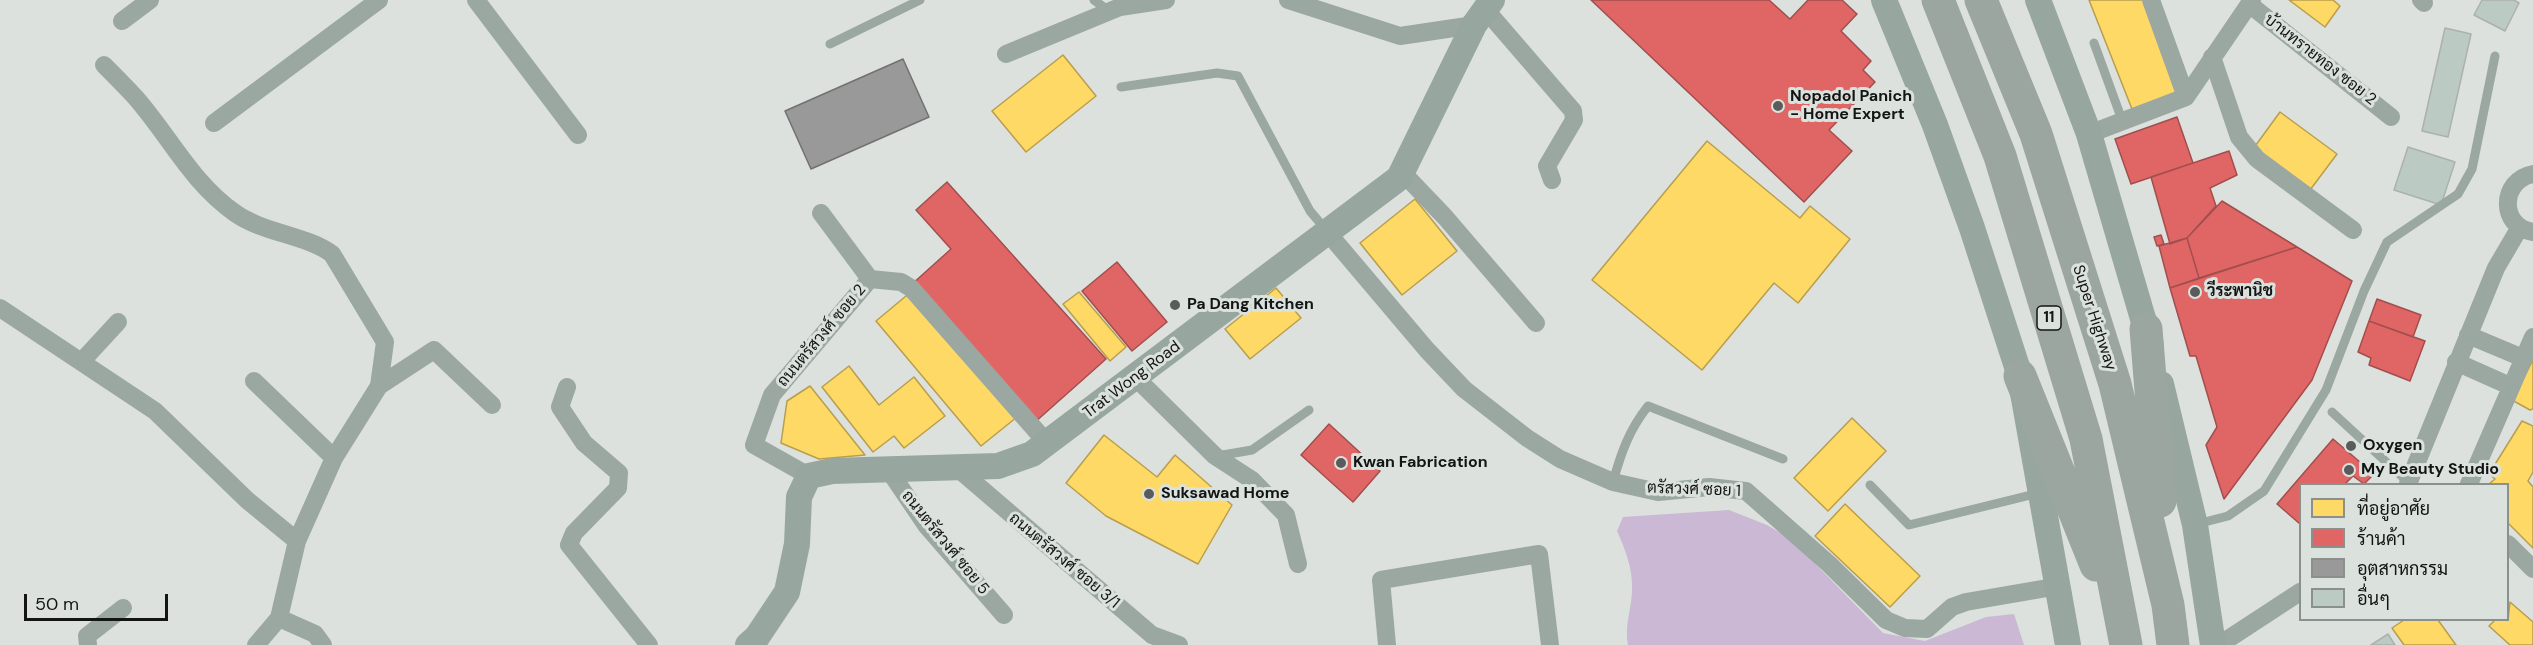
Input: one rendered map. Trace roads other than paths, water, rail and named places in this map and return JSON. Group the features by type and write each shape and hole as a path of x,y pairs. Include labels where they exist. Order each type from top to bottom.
{"highway":[{"name":"11","path":"1938,0 2000,156 2086,439 2126,644"},
{"name":"Super Highway","path":"1981,0 2036,135 2115,384 2168,605 2173,645"},
{"path":"2146,329 2168,605"},
{"path":"2020,376 2126,644"}],"main road":[{"path":"1884,0 1935,125 1972,228 2020,376 2060,586 2068,645"},
{"path":"2038,0 2089,134 2146,329 2195,525 2213,645"},
{"name":"Trat Wong Road","path":"809,476 832,471 998,466 1032,454 1399,178 1484,11"},
{"path":"748,645 757,637 787,592 797,544 799,496 809,476"}],"street":[{"path":"122,21 150,0"},
{"path":"214,123 379,0"},
{"path":"1006,54 1102,6 1120,7 1166,0"},
{"path":"1288,0 1400,36 1484,11 1574,111 1575,120 1547,166 1552,180"},
{"path":"2151,0 2186,97"},
{"path":"480,1 578,135"},
{"path":"2089,134 2186,97 2250,2"},
{"name":"บ้านทรายทอง ซอย 2","path":"2250,2 2391,117"},
{"path":"2212,57 2239,137 2257,159 2353,230"},
{"path":"104,66 137,99 189,170 224,205 238,215 300,241 319,244 332,254 385,342 379,386 334,458 297,541 279,618 256,645"},
{"path":"1402,172 1536,323"},
{"path":"2408,483 2496,268 2527,229 2509,213 2508,194 2518,179 2533,174"},
{"name":"ถนนตรัสวงศ์ ซอย 2","path":"809,476 754,445 772,395 870,279 821,213"},
{"name":"ตรัสวงศ์ ซอย 1","path":"1328,233 1427,350 1464,389 1510,427 1560,459 1613,482 1658,492 1709,487 1746,491 1828,564 1869,607 1886,620 1905,628 1927,629 1952,607 1966,602 2060,586"},
{"path":"870,279 901,282 911,288 1047,443"},
{"path":"0,308 155,411 247,500 297,541"},
{"path":"82,362 118,322"},
{"path":"2468,335 2523,358"},
{"path":"2469,483 2533,337"},
{"path":"379,386 434,350 492,405"},
{"path":"2456,362 2510,386"},
{"path":"1136,377 1215,456 1252,480 1286,515 1298,564"},
{"path":"254,381 334,458"},
{"path":"567,387 560,407 584,442 619,473 618,488 574,533 569,545 649,645"},
{"name":"ถนนตรัสวงศ์ ซอย 3/1","path":"956,467 1152,635 1179,645"},
{"name":"ถนนตรัสวงศ์ ซอย 5","path":"888,469 926,525 1004,615"},
{"path":"2509,545 2533,569"},
{"path":"1387,645 1381,580 1539,554 1550,645"},
{"path":"2219,645 2299,593"},
{"path":"88,645 87,636 123,608"},
{"path":"279,618 315,634 323,645"}],"lane":[{"path":"830,44 920,0"},
{"path":"2094,43 2122,120"},
{"path":"2195,525 2228,516 2264,491 2326,390 2364,291 2387,242 2458,194 2472,169 2495,56"},
{"path":"1120,87 1217,73 1238,76 1310,211 1328,233"},
{"path":"1613,482 1622,447 1633,424 1648,406 1783,459"},
{"path":"1215,456 1252,450 1309,410"},
{"path":"2332,412 2407,483"},
{"path":"1870,485 1909,525 2043,492"}],"place":[{"name":"Nopadol Panich - Home Expert","path":"1778,106"},
{"name":"วีระพานิช","path":"2195,292"},
{"name":"Pa Dang Kitchen","path":"1175,305"},
{"name":"Oxygen","path":"2351,446"},
{"name":"Kwan Fabrication","path":"1341,463"},
{"name":"My Beauty Studio","path":"2349,470"},
{"name":"Suksawad Home","path":"1149,494"}]}
